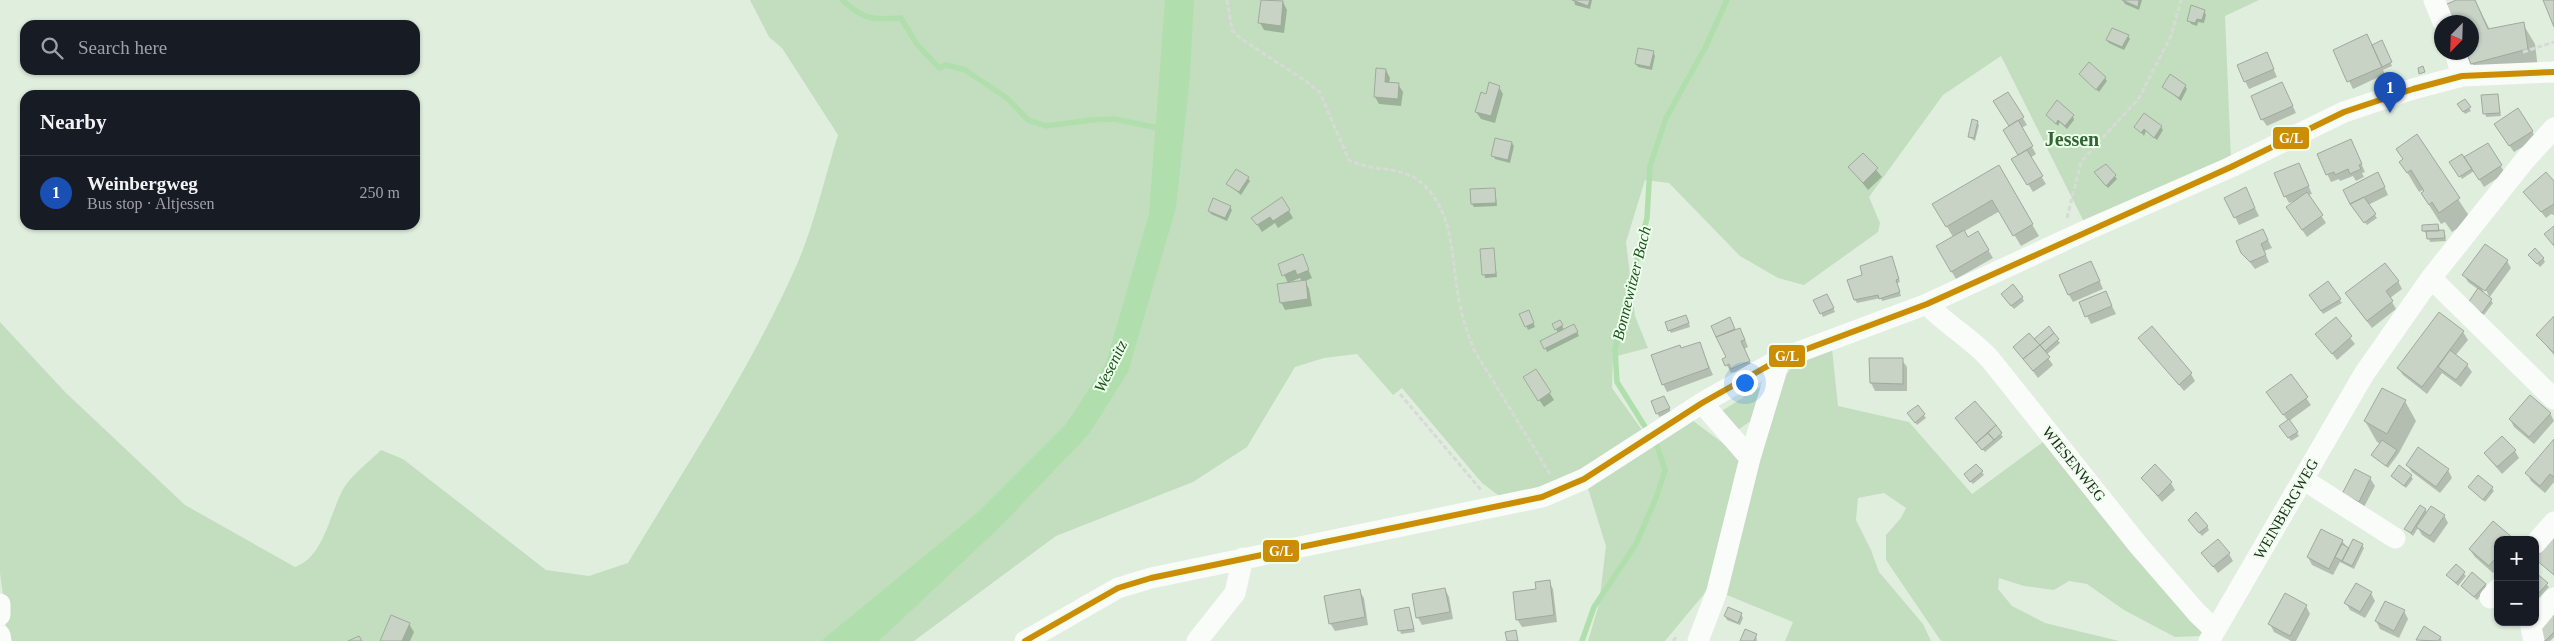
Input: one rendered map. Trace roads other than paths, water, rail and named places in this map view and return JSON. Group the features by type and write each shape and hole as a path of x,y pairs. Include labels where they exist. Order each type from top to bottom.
{"street":[{"path":"2434,0 2440,15"},
{"path":"2457,60 2462,76"},
{"path":"1025,641 1118,588 1243,558 1542,498 1584,479 1702,403 1780,359 1927,304 2061,242 2231,168 2344,112 2413,89 2462,76 2554,72"},
{"name":"WEINBERGWEG","path":"2212,635 2364,374 2431,278 2525,160 2554,128"},
{"path":"2431,278 2554,399"},
{"name":"WIESENWEG","path":"1927,304 1936,314 1976,343 1990,358 2139,546 2197,612 2212,635"},
{"path":"1698,641 1716,591 1750,458 1780,359"},
{"path":"1702,403 1750,458"},
{"path":"2304,480 2395,538"},
{"path":"2539,539 2554,522"},
{"path":"1197,641 1235,593 1243,558"},
{"path":"2539,617 2554,598"},
{"path":"0,604 0,615"},
{"path":"2532,626 2534,641"},
{"path":"0,635 1,641"}],"water":[{"name":"Wesenitz","path":"1165,0 1194,0 1190,77 1176,208 1128,372 1089,434 1000,527 879,641 821,641 978,512 1066,424 1106,363 1149,214"}],"waterway":[{"path":"842,0 857,12 869,17 883,19 901,18 916,43 939,68 946,65 965,70 1007,98 1028,120 1046,126 1114,119 1163,129"},
{"name":"Bonnewitzer Bach","path":"1582,641 1594,607 1636,544 1656,498 1665,470 1657,446 1617,382 1615,349 1647,218 1650,166 1666,118 1705,48 1727,0"}],"place":[{"name":"Weinbergweg","path":"2390,113"}],"district":[{"name":"Jessen","path":"2072,139"}]}
